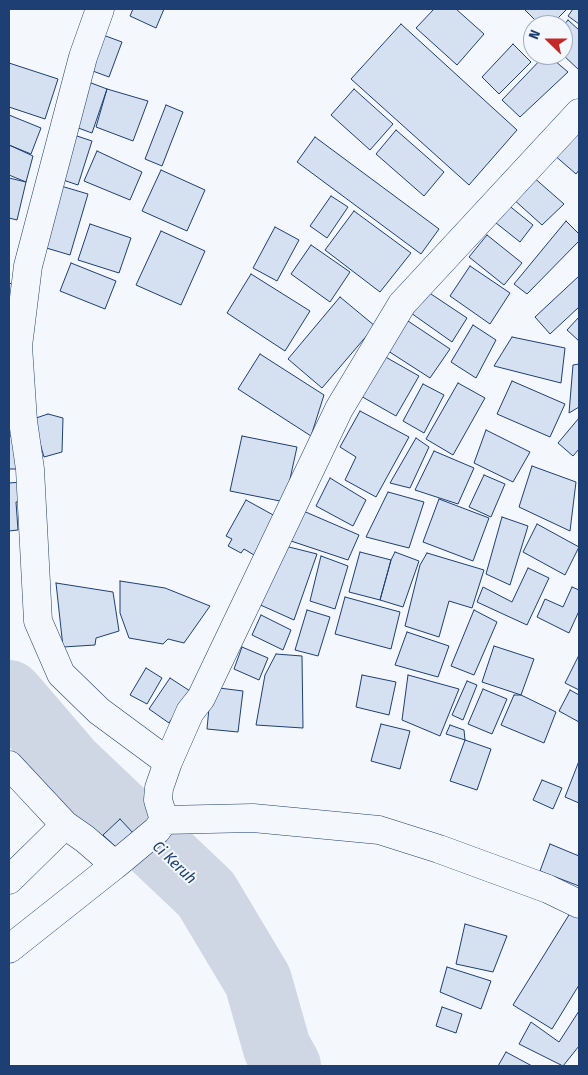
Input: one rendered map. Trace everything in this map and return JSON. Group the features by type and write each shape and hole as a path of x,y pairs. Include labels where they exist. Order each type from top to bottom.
{"street":[{"path":"100,9 83,57 28,266 18,346 23,422 30,469 38,621 61,674 99,710 168,762"},
{"path":"161,825 158,800 159,788 168,762 190,712 200,698 339,409 402,304 579,113"},
{"path":"9,765 65,825 118,862"},
{"path":"9,950 161,825 253,818 379,830 439,849 548,889 579,904"},
{"path":"9,880 65,825"}],"building":[{"path":"133,9 164,9 156,28 130,16"},
{"path":"434,9 456,9 484,34 457,65 416,28"},
{"path":"524,9 566,10 561,15 530,15"},
{"path":"573,9 579,9 579,24 573,20 573,15 569,15"},
{"path":"401,24 517,130 469,185 351,79"},
{"path":"573,25 579,30 579,70 573,64"},
{"path":"103,35 122,42 109,77 90,70"},
{"path":"513,44 523,54 523,65 528,65 499,94 482,77"},
{"path":"9,63 58,79 45,119 9,107"},
{"path":"535,65 560,65 568,72 520,117 502,100"},
{"path":"86,81 107,89 92,133 70,125"},
{"path":"107,89 148,101 133,141 96,127"},
{"path":"354,89 393,124 370,150 331,115"},
{"path":"166,105 183,112 162,166 145,159"},
{"path":"9,115 41,128 31,154 9,145"},
{"path":"579,127 579,170 576,174 553,154"},
{"path":"396,130 444,172 424,196 376,154"},
{"path":"71,134 92,141 78,185 57,178"},
{"path":"315,137 439,229 421,254 297,162"},
{"path":"9,145 33,156 26,182 9,175"},
{"path":"97,151 142,172 130,200 84,181"},
{"path":"161,170 205,190 187,231 142,211"},
{"path":"532,176 564,204 542,225 512,198"},
{"path":"9,178 26,182 17,220 9,218"},
{"path":"61,186 88,194 70,255 43,247"},
{"path":"331,196 348,207 327,238 310,226"},
{"path":"507,204 533,225 520,242 491,219"},
{"path":"354,211 411,253 380,292 325,250"},
{"path":"566,221 579,234 579,241 527,294 514,284"},
{"path":"90,224 131,238 119,273 78,260"},
{"path":"275,227 299,240 277,281 253,268"},
{"path":"161,231 205,251 181,305 136,285"},
{"path":"487,235 522,263 504,285 469,257"},
{"path":"311,245 350,272 330,302 291,274"},
{"path":"71,263 116,281 105,309 60,291"},
{"path":"470,266 510,293 490,324 450,296"},
{"path":"251,274 310,311 285,351 227,313"},
{"path":"579,276 579,307 550,334 535,317"},
{"path":"9,283 20,287 9,320"},
{"path":"428,292 467,318 452,342 411,313"},
{"path":"340,297 375,326 322,388 288,359"},
{"path":"579,317 579,341 567,330"},
{"path":"405,319 450,349 430,378 385,349"},
{"path":"473,325 496,340 476,378 451,362"},
{"path":"512,337 565,348 561,383 494,366"},
{"path":"260,354 324,395 311,436 238,389"},
{"path":"382,355 419,376 396,416 359,395"},
{"path":"579,364 579,407 569,413 573,365"},
{"path":"512,381 565,404 550,437 497,414"},
{"path":"458,383 485,398 453,455 426,439"},
{"path":"423,384 444,395 424,433 403,421"},
{"path":"360,411 409,437 376,497 345,480 356,457 340,447"},
{"path":"48,414 63,418 62,452 44,457 33,419"},
{"path":"579,418 579,449 573,456 558,443"},
{"path":"486,430 530,452 513,482 474,463"},
{"path":"9,436 17,436 18,469 9,469"},
{"path":"242,436 297,447 285,502 230,491"},
{"path":"416,438 429,447 410,488 390,483"},
{"path":"434,451 474,468 458,504 415,490"},
{"path":"532,466 576,482 570,531 519,507"},
{"path":"484,475 505,484 491,517 469,507"},
{"path":"330,478 366,500 353,526 316,506"},
{"path":"22,482 24,501 16,502 18,530 9,531 9,483"},
{"path":"388,492 424,502 409,548 366,537"},
{"path":"439,499 489,518 473,561 423,542"},
{"path":"246,500 275,516 254,555 244,549 241,553 228,546 232,539 226,536"},
{"path":"301,510 359,535 348,560 288,540"},
{"path":"502,517 528,526 510,585 486,574"},
{"path":"537,524 579,547 565,575 523,552"},
{"path":"281,545 317,554 294,620 256,603"},
{"path":"360,552 391,560 380,600 349,592"},
{"path":"395,552 419,561 403,607 380,600"},
{"path":"427,553 484,570 472,608 449,601 439,637 405,626 420,565"},
{"path":"321,556 348,566 335,609 310,601"},
{"path":"528,568 549,578 527,625 477,602 483,587 512,602"},
{"path":"120,581 165,588 210,606 184,643 168,639 163,644 129,638 120,613"},
{"path":"56,583 113,592 119,631 96,638 95,645 63,647"},
{"path":"572,587 579,590 579,611 569,633 537,617 545,599 563,607"},
{"path":"345,597 400,612 391,649 335,634"},
{"path":"307,610 330,617 318,656 295,650"},
{"path":"474,610 497,622 474,675 451,666"},
{"path":"261,615 291,630 283,650 252,635"},
{"path":"407,632 449,646 438,677 395,665"},
{"path":"494,646 534,659 521,695 482,682"},
{"path":"242,647 268,658 259,680 234,669"},
{"path":"276,654 302,656 303,728 256,725 265,675"},
{"path":"579,655 579,690 565,683"},
{"path":"146,668 162,678 147,704 130,695"},
{"path":"362,675 396,682 389,715 356,707"},
{"path":"408,675 459,689 440,736 402,720"},
{"path":"170,678 190,691 169,723 149,709"},
{"path":"467,681 477,685 463,720 452,715"},
{"path":"211,687 243,691 238,732 207,729"},
{"path":"483,689 507,699 492,734 468,724"},
{"path":"570,690 579,695 579,722 559,711"},
{"path":"514,695 521,695 556,712 544,743 501,725"},
{"path":"381,724 410,731 400,769 371,761"},
{"path":"450,725 464,730 465,740 446,734"},
{"path":"465,740 491,749 477,790 450,781"},
{"path":"579,761 579,803 565,797"},
{"path":"542,780 562,788 553,809 533,800"},
{"path":"120,819 134,834 118,849 103,835"},
{"path":"550,844 579,856 579,886 540,871"},
{"path":"572,910 579,914 579,985 552,1029 513,1005"},
{"path":"465,924 507,936 493,972 456,964"},
{"path":"447,967 491,981 481,1009 440,992"},
{"path":"442,1007 462,1014 456,1033 436,1026"},
{"path":"579,1011 579,1046 563,1066 519,1044 531,1022 559,1042"},
{"path":"506,1052 532,1066 498,1066"}],"waterway":[{"name":"Ci Keruh","path":"9,694 70,765 206,894 258,981 277,1048 287,1066"}]}
